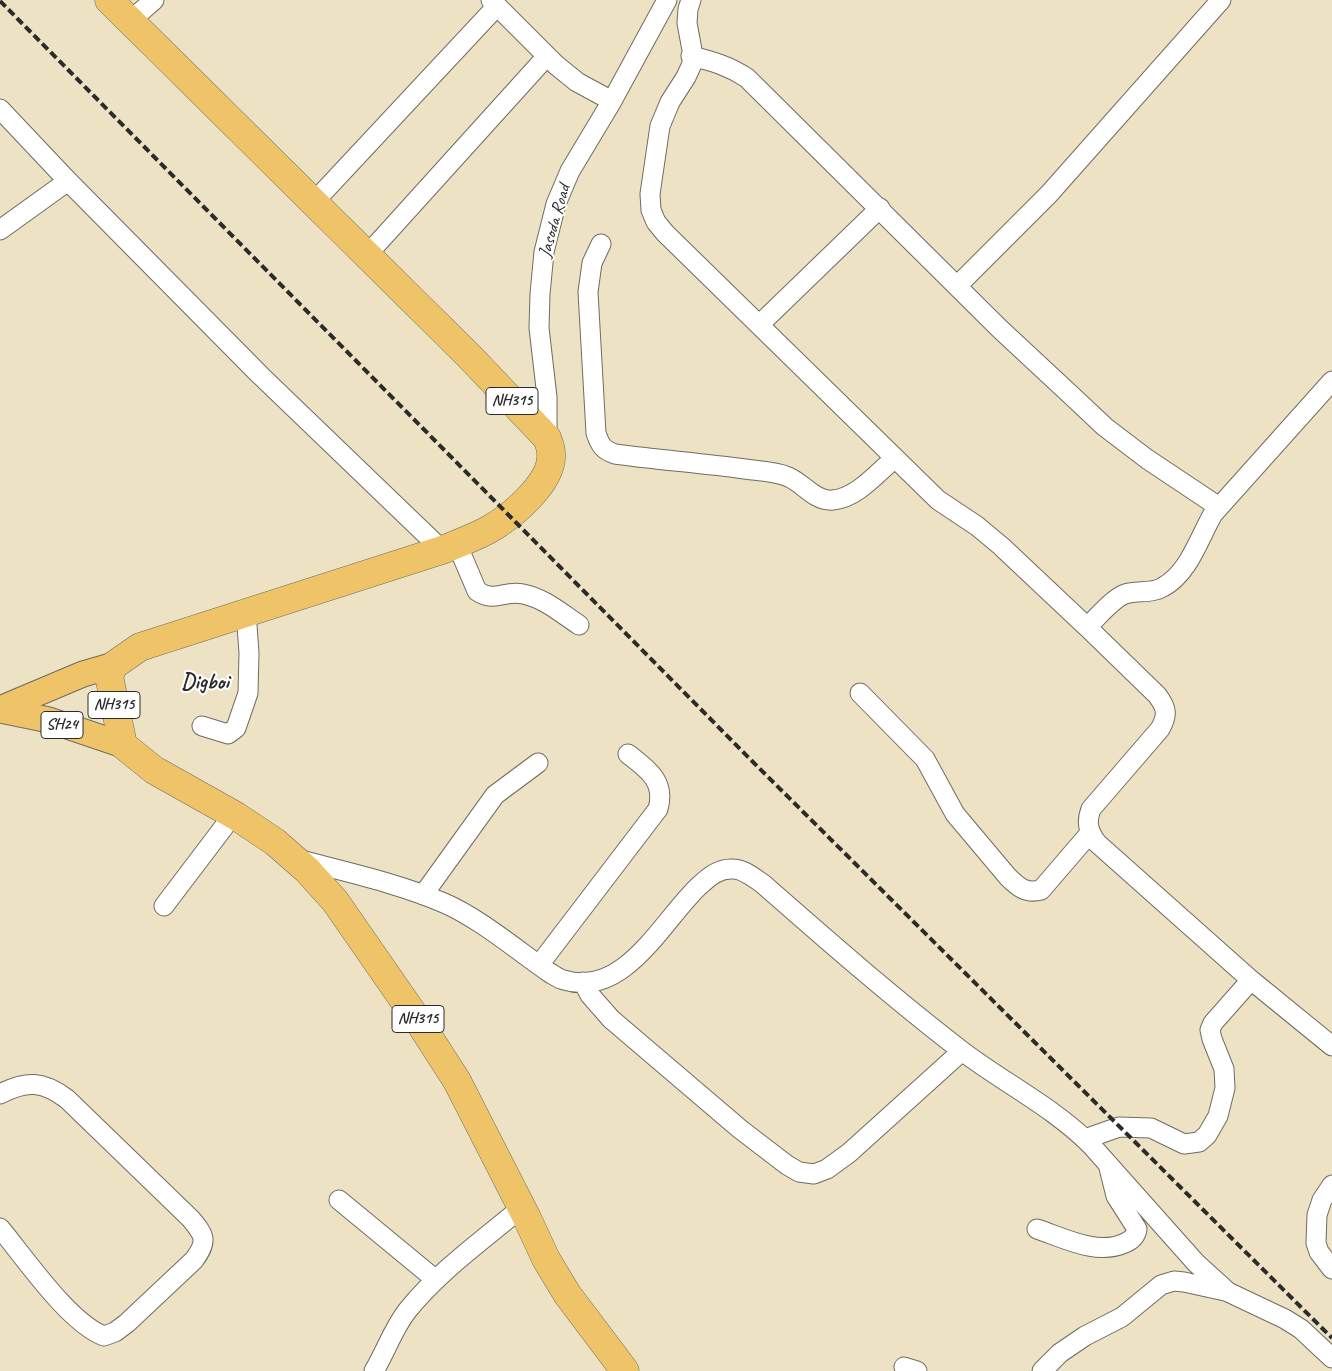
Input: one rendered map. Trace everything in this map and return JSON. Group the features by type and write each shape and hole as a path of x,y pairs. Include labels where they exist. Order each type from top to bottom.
{"highway":[{"name":"NH315","path":"109,0 314,202 547,438 551,453 550,466 543,479 509,516 488,530 449,547 140,647 114,665 110,676 118,729 123,745 154,770 234,815 275,842 307,870 335,901 457,1080 546,1259 567,1294 625,1371"}],"main road":[{"name":"SH24","path":"0,710 83,674 114,665"},
{"name":"SH24","path":"0,710 49,720 123,745"}],"street":[{"path":"130,21 154,0"},
{"name":"Jasoda Road","path":"547,438 547,397 539,328 540,294 544,252 556,204 570,171 612,101 667,0"},
{"path":"691,0 687,23 692,64 670,102 660,126 650,194 651,210 656,222 665,233 938,500 977,526 1001,546 1157,695 1167,713 1165,720 1160,729 1091,809 1087,820 1090,833 1096,843 1251,980 1332,1046"},
{"path":"958,286 1049,194 1221,0"},
{"path":"314,202 494,3 547,56 577,82 612,101"},
{"path":"367,255 547,56"},
{"path":"692,56 722,64 734,69 746,78 880,208 1000,329 1106,427 1147,459 1220,507"},
{"path":"0,109 68,181 260,375 449,547 477,592 491,598 510,594 522,594 535,598 579,625"},
{"path":"0,230 68,181"},
{"path":"759,325 880,208"},
{"path":"601,244 592,264 588,292 596,433 599,443 605,451 615,454 729,467 786,476 809,492 830,501 853,494 895,458"},
{"path":"1087,627 1118,598 1125,594 1154,591 1163,588 1172,581 1183,568 1195,549 1203,530 1220,507 1332,381"},
{"path":"202,726 224,734 236,728 248,693 249,653 246,612"},
{"path":"860,693 916,748 932,771 955,814 1008,877 1023,889 1032,892 1041,890 1090,833"},
{"path":"539,966 658,809 660,792 656,781 650,773 628,754"},
{"path":"423,895 495,795 538,763"},
{"path":"164,906 234,815"},
{"path":"293,858 423,895 445,904 470,917 539,966 564,980 583,982 603,980 639,955 693,891 720,870 733,868 746,873 763,884 896,1000 962,1051 1074,1128 1107,1162 1196,1263 1228,1292"},
{"path":"1085,1139 1119,1127 1151,1128 1184,1144 1199,1142 1207,1135 1218,1116 1225,1088 1224,1069 1210,1030 1212,1023 1251,980"},
{"path":"583,982 590,995 611,1019 740,1129 799,1172 814,1174 828,1169 849,1153 962,1051"},
{"path":"0,1094 12,1088 40,1085 53,1089 67,1099 191,1219 204,1240 202,1249 194,1260 127,1323 115,1332 104,1336 84,1325 51,1290 0,1228"},
{"path":"1037,1229 1089,1247 1104,1249 1116,1247 1133,1239 1136,1229 1116,1196 1107,1162"},
{"path":"1332,1185 1322,1200 1317,1215 1316,1243 1319,1252 1332,1269"},
{"path":"339,1200 436,1280"},
{"path":"374,1371 391,1336 407,1311 436,1280 521,1208"},
{"path":"1042,1371 1060,1353 1085,1336 1122,1317 1161,1285 1174,1281 1228,1292 1285,1319 1301,1329 1332,1358"}],"railway":[{"path":"0,1 752,761 1332,1338"}],"district":[{"name":"Digboi","path":"205,683"}]}
